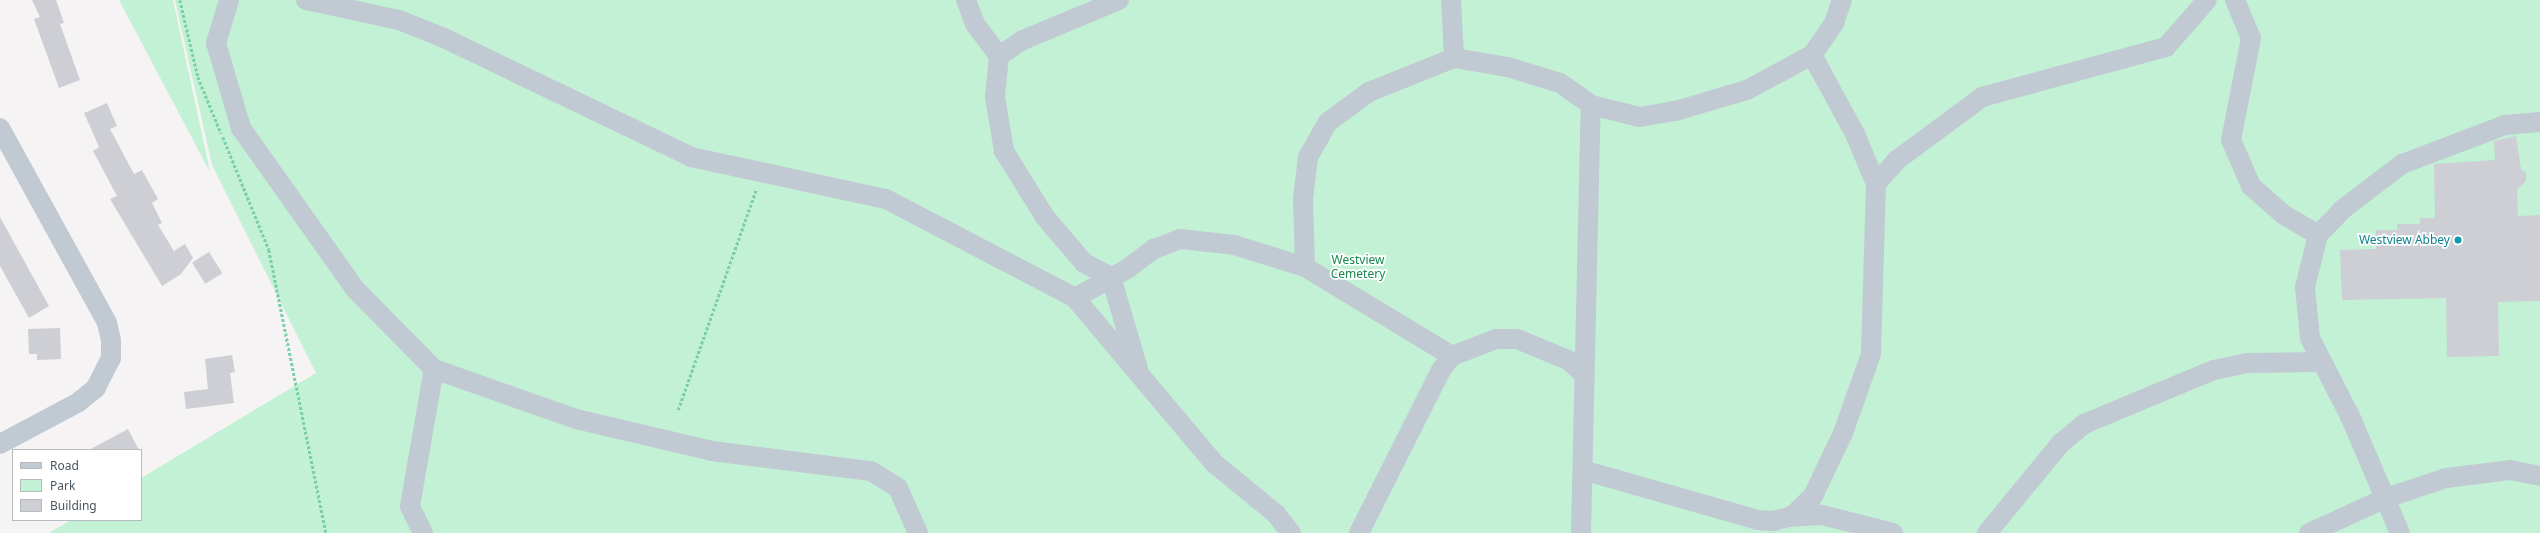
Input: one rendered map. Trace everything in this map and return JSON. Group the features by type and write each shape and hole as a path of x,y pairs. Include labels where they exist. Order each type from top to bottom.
{"street":[{"path":"229,0 216,43 241,128 355,289 434,368 576,419 712,451 840,464 871,471 898,488 918,533"},
{"path":"306,0 399,20 549,86 690,157 886,199 1075,298 1215,464 1276,514 1291,533"},
{"path":"966,0 975,24 999,56 995,97 1004,151 1050,223 1084,263 1111,277 1140,376"},
{"path":"999,56 1023,40 1119,0"},
{"path":"1451,0 1454,58"},
{"path":"1305,267 1303,199 1308,158 1316,139 1328,122 1369,92 1454,58 1508,67 1560,83 1591,105 1640,117 1679,110 1747,90 1812,54 1834,23 1842,0"},
{"path":"1876,184 1897,160 1982,97 2166,47 2207,0"},
{"path":"2235,0 2251,38 2231,140 2251,186 2284,215 2318,235"},
{"path":"1773,533 1813,496 1825,473 1871,354 1876,184 1856,134 1812,54"},
{"path":"1581,533 1583,470 1583,373 1591,105"},
{"path":"2400,533 2350,416 2320,362 2310,338 2305,287 2318,235 2343,209 2402,164 2505,125 2540,122"},
{"path":"0,128 94,299 111,340 105,376 79,402 0,444"},
{"path":"1075,298 1154,249 1180,239 1234,244 1305,267 1452,356"},
{"path":"1359,533 1441,370 1452,356 1496,339 1517,339 1568,360 1583,373"},
{"path":"1987,533 2060,444 2084,424 2214,370 2247,363 2320,362"},
{"path":"423,533 410,506 434,368"},
{"path":"1583,470 1758,520 1773,521 1792,516 1822,515 1893,533"},
{"path":"2309,533 2386,498 2446,478 2480,472 2510,470 2540,476"}],"path":[{"path":"180,0 198,77 269,250 326,533"},
{"path":"678,410 762,173"}],"green space":[{"path":"119,0 173,0 210,172"},
{"name":"Westview Cemetery","path":"175,0 2540,0 2540,533 49,533 69,521 142,521 142,477 316,373 212,165"}],"building":[{"path":"32,0 56,0 64,23 60,24 80,80 59,88 34,19 40,17"},
{"path":"107,103 117,126 110,129 134,174 142,170 158,199 152,203 162,223 158,225 174,251 185,244 193,258 181,274 162,286 110,199 117,196 93,151 99,147 84,113"},
{"name":"Westview Abbey","path":"2516,136 2521,169 2526,173 2526,181 2517,190 2518,216 2540,215 2540,301 2498,302 2499,356 2447,357 2446,298 2342,300 2340,250 2376,249 2376,230 2397,230 2397,224 2420,224 2420,218 2435,218 2434,164 2495,160 2494,141"},
{"path":"0,217 49,306 29,318 0,266"},
{"path":"209,252 222,273 205,284 192,263"},
{"path":"60,328 61,359 37,360 37,354 29,354 28,329"},
{"path":"232,355 235,372 230,373 234,403 186,409 184,392 208,389 205,359"},
{"path":"128,429 138,449 91,449"}],"place":[{"name":"Westview Abbey","path":"2458,240"}]}
